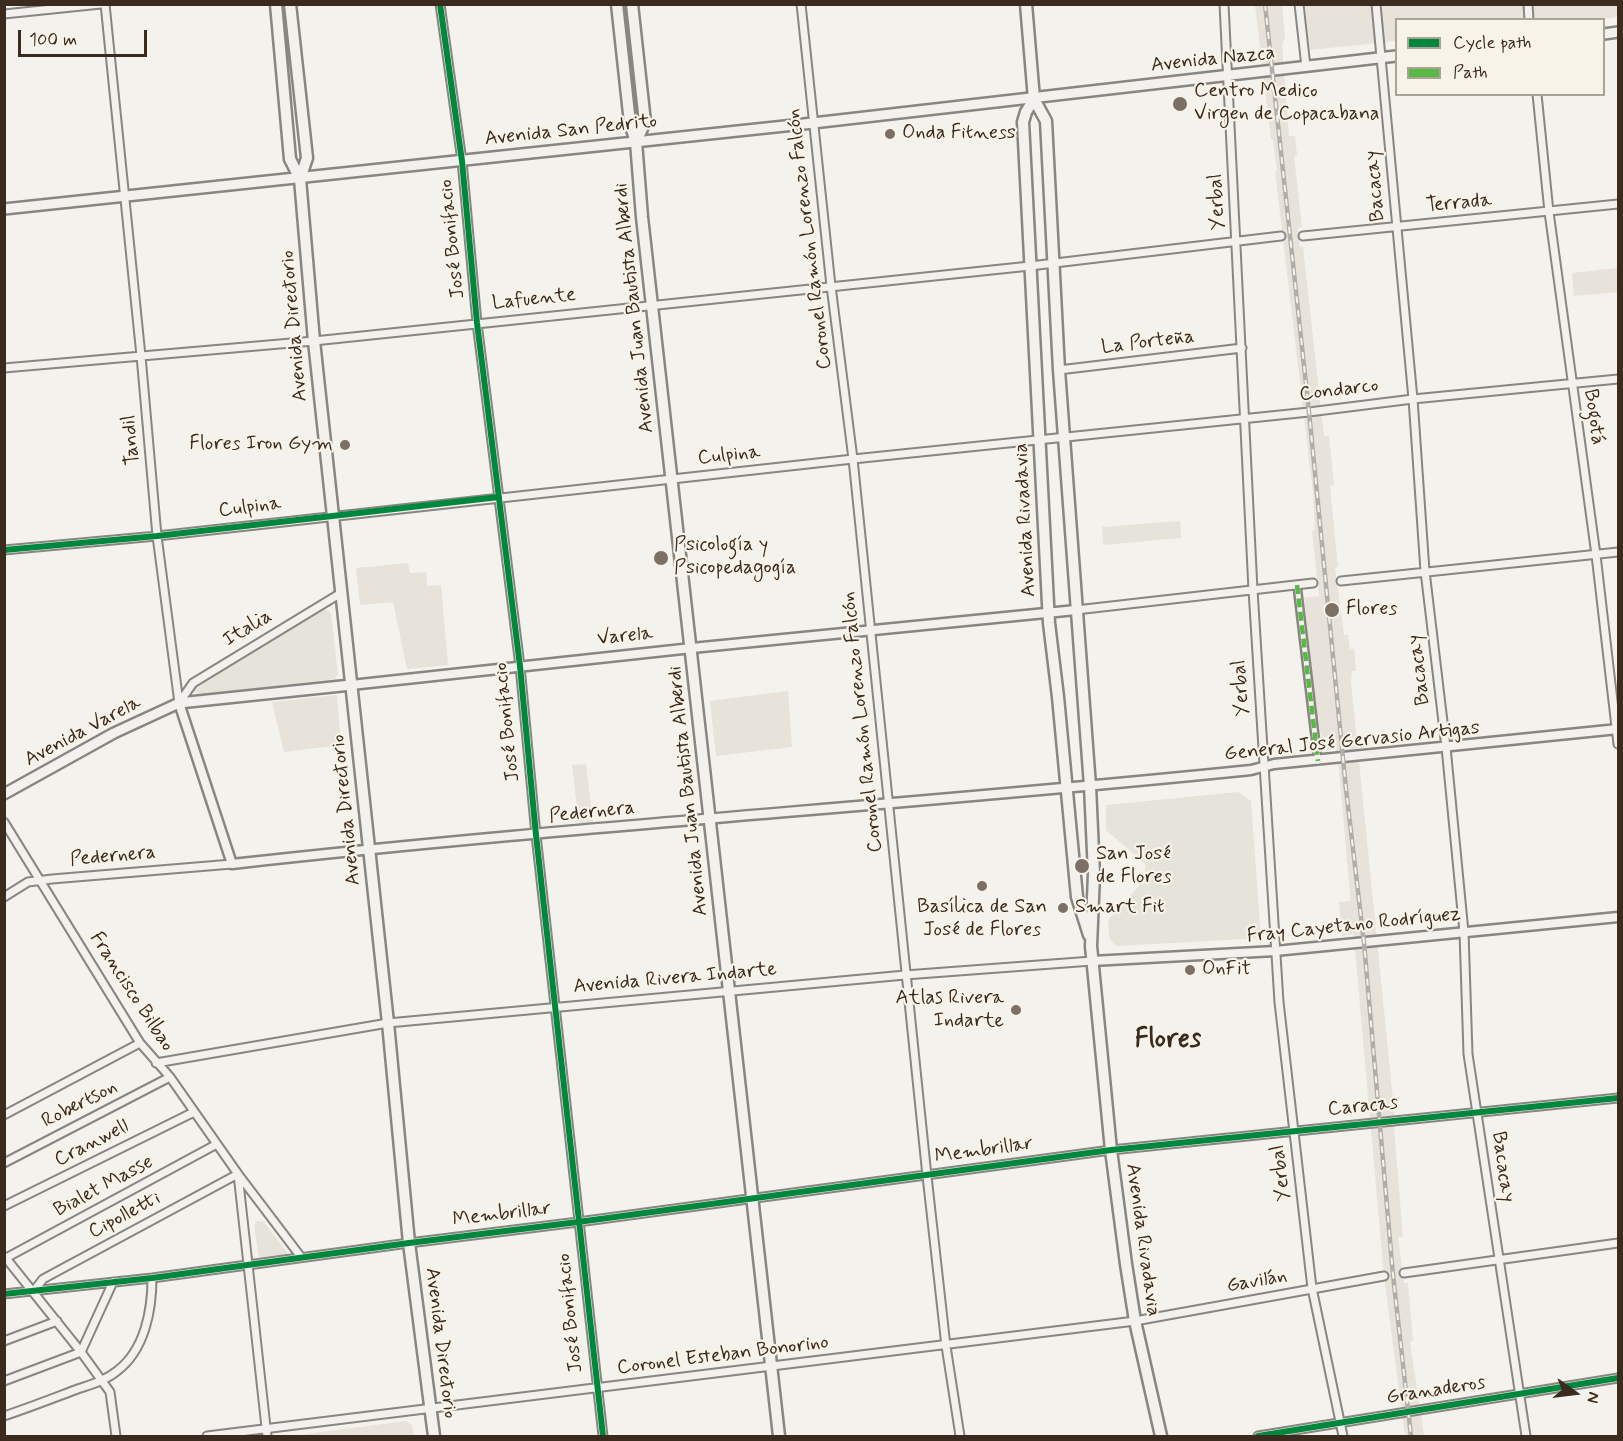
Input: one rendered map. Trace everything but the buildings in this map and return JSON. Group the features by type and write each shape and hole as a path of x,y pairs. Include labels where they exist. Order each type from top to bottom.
{"main road":[{"name":"Avenida Directorio","path":"276,4 290,159 300,179 314,341 388,1023 409,1243 434,1437"},
{"name":"Avenida Directorio","path":"290,4 307,158 300,179"},
{"name":"Avenida Juan Bautista Alberdi","path":"617,4 630,123 636,142 642,217 779,1437"},
{"name":"Avenida Juan Bautista Alberdi","path":"632,4 645,122 636,142"},
{"name":"Avenida Rivadavia","path":"1026,4 1034,99 1046,121 1059,370 1090,786 1094,883 1090,939 1092,961 1111,1150 1135,1321 1161,1437"},
{"name":"Avenida Nazca","path":"1034,99 1395,56"},
{"name":"Avenida San Pedrito","path":"4,209 1034,99"},
{"name":"Avenida Rivadavia","path":"1034,99 1023,122 1050,612 1077,897 1090,939"},
{"name":"Varela","path":"179,703 351,686"},
{"name":"Avenida Varela","path":"4,794 114,733 179,703"}],"street":[{"path":"4,14 103,4"},
{"name":"Tandil","path":"103,4 126,196 157,536 179,703 232,864"},
{"name":"José Bonifacio","path":"440,4 462,161 477,323 520,666 536,835 603,1437"},
{"name":"Coronel Ramón Lorenzo Falcón","path":"801,4 889,802 927,1176 946,1346 960,1437"},
{"name":"Yerbal","path":"1224,4 1253,590 1279,1002 1312,1288 1343,1437"},
{"path":"1299,4 1306,67"},
{"name":"Bacacay","path":"1376,4 1413,399 1425,571 1446,747 1464,932 1468,1054 1526,1437"},
{"name":"Bogotá","path":"1537,96 1550,212 1618,729 1618,744"},
{"name":"Terrada","path":"1303,236 1618,204"},
{"path":"1054,263 1281,236"},
{"name":"Lafuente","path":"4,368 314,341 1054,263"},
{"name":"La Porteña","path":"1059,370 1242,348"},
{"name":"Condarco","path":"1064,436 1618,380"},
{"name":"Culpina","path":"4,550 157,536 1064,436"},
{"path":"1341,581 1618,552"},
{"path":"1076,610 1313,583"},
{"path":"1297,585 1318,761"},
{"name":"Italia","path":"179,703 192,683 341,593"},
{"name":"Varela","path":"351,686 520,666 1076,610"},
{"name":"General José Gervasio Artigas","path":"1090,786 1274,764 1618,729"},
{"name":"Pedernera","path":"4,897 28,882 40,880 889,802 1090,786"},
{"name":"Francisco Bilbao","path":"4,822 140,1043 170,1077 238,1174 301,1257"},
{"name":"Fray Cayetano Rodríguez","path":"1092,961 1275,951 1618,917"},
{"name":"Avenida Rivera Indarte","path":"156,1063 388,1023 905,975 1092,961"},
{"path":"4,1115 140,1043"},
{"name":"Robertson","path":"4,1162 170,1077"},
{"name":"Caracas","path":"1111,1150 1618,1098"},
{"name":"Cranwell","path":"4,1206 194,1112"},
{"name":"Bialet Masse","path":"5,1257 217,1144"},
{"name":"Membrillar","path":"4,1294 152,1278 1111,1150"},
{"name":"Francisco Bilbao","path":"238,1174 266,1433"},
{"name":"Cipolletti","path":"33,1292 43,1279 238,1174"},
{"path":"1404,1273 1618,1242"},
{"path":"5,1257 103,1380 110,1392 116,1437"},
{"name":"Gavilán","path":"1135,1321 1384,1276"},
{"path":"4,1416 103,1380 118,1371 130,1358 141,1338 152,1301 152,1278"},
{"path":"4,1381 81,1352 113,1282"},
{"path":"4,1341 57,1321"},
{"name":"Coronel Esteban Bonorino","path":"207,1437 266,1433 430,1408 1135,1321"},
{"name":"Granaderos","path":"1258,1437 1618,1378"}],"shaded area":[{"path":"1618,4 1618,17 1395,18 1395,41 1310,50 1305,5"},
{"path":"1255,5 1282,5 1285,37 1282,44 1289,136 1295,136 1297,155 1294,156 1302,227 1298,228 1300,247 1303,247 1324,436 1329,436 1334,485 1330,486 1338,567 1335,567 1344,635 1348,635 1350,649 1354,649 1356,671 1352,671 1351,681 1394,1110 1403,1237 1398,1237 1404,1283 1408,1283 1413,1341 1410,1342 1424,1436 1405,1436 1384,1276 1339,769 1336,750 1323,750 1311,670 1308,670 1307,653 1310,652 1304,598 1319,596 1312,531 1315,530 1313,493 1275,171 1277,171"},
{"path":"1618,268 1618,292 1574,296 1572,273"},
{"path":"1180,521 1181,538 1103,545 1102,527"},
{"path":"408,563 410,573 426,572 427,586 441,585 448,665 407,669 393,602 360,605 356,568"},
{"path":"324,608 331,613 338,674 335,679 204,694 196,693 193,689 195,684"},
{"path":"788,691 792,747 716,756 710,701"},
{"path":"337,695 341,745 284,752 272,702"},
{"path":"586,764 593,823 579,824 572,765"},
{"path":"1238,792 1251,801 1261,938 1117,946 1114,944 1109,935 1108,920 1146,878 1145,864 1106,830 1106,805"},
{"path":"1351,901 1354,934 1342,936 1339,902"},
{"path":"257,1221 264,1222 287,1252 287,1256 263,1261 259,1259 254,1225"},
{"path":"406,1421 412,1425 414,1436 291,1436"}],"railway":[{"path":"1265,4 1364,943 1393,1275 1411,1436"}],"marked path":[{"path":"1297,585 1318,761"}],"cycle path":[{"path":"440,4 462,161 477,323 520,666 536,835 603,1436"},
{"path":"4,550 157,536 499,497"},
{"path":"4,1294 152,1278 1111,1150 1618,1098"},
{"path":"1258,1436 1618,1378"}],"place":[{"name":"Centro Medico Virgen de Copacabana","path":"1180,104"},
{"name":"Onda Fitness","path":"890,134"},
{"name":"Flores Iron Gym","path":"345,445"},
{"name":"Psicología y Psicopedagogía","path":"661,558"},
{"name":"Flores","path":"1332,610"},
{"name":"San José de Flores","path":"1082,866"},
{"name":"Basílica de San José de Flores","path":"982,886"},
{"name":"Smart Fit","path":"1063,908"},
{"name":"OnFit","path":"1190,970"},
{"name":"Atlas Rivera Indarte","path":"1016,1010"}],"district":[{"name":"Flores","path":"1168,1041"}]}
